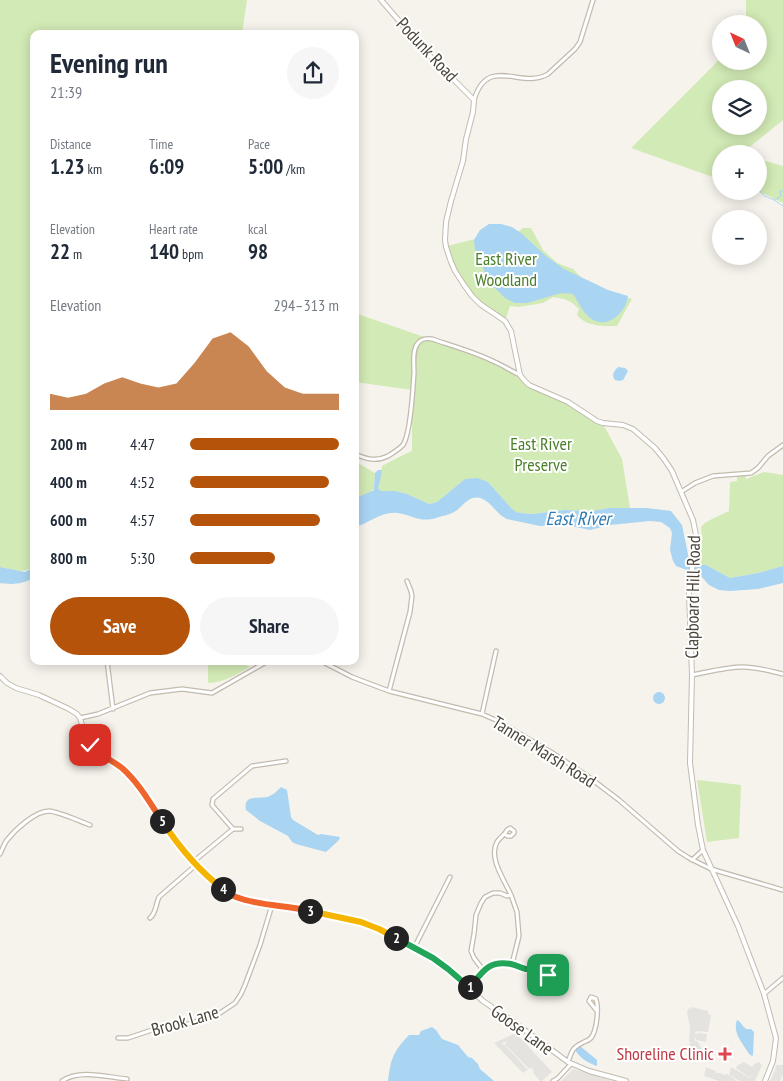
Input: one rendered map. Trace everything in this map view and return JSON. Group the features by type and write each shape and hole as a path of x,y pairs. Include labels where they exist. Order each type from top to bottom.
{"street":[{"name":"Podunk Road","path":"381,0 427,53 474,100"},
{"path":"359,456 374,460 383,458 403,445 407,437 409,424 414,373 414,350 417,343 422,340 432,339 468,350 520,374 511,331 505,321 480,304 468,291 451,262 445,240 446,222 463,161 476,92 489,78 504,75 535,78 548,74 580,42 593,0"},
{"name":"Clapboard Hill Road","path":"520,374 529,385 568,402 597,421 623,425 633,429 655,448 672,471 692,520 697,540 691,575 689,603 692,675 690,768 703,850 738,926 764,994 776,1038 773,1061 765,1081"},
{"path":"681,492 695,483 713,476 751,473 768,456 783,445"},
{"path":"389,691 410,612 412,596 407,581"},
{"path":"482,714 496,651"},
{"path":"108,665 113,709"},
{"path":"0,676 16,688 39,695 69,708 80,718 113,709 150,693 182,689 212,692 261,665"},
{"name":"Tanner Marsh Road","path":"329,665 352,677 389,691 482,714 498,721 586,775 619,800 678,851 692,860 711,869 783,890"},
{"path":"692,675 736,667 754,668 783,674"},
{"name":"Goose Lane","path":"80,718 90,745 114,762 134,780 144,792 174,840 194,863 218,885 235,896 251,901 296,908 361,922 379,929 433,958 483,1001 569,1063 589,1071 626,1081"},
{"path":"233,829 212,805 213,799 252,766 286,761"},
{"path":"0,854 6,842 18,829 41,812 50,811 90,825"},
{"path":"150,918 153,916 156,902 194,863 233,829 241,829"},
{"path":"506,834 496,846 495,860 517,912 519,936 512,964"},
{"path":"692,860 703,850"},
{"path":"414,948 450,877"},
{"path":"484,970 471,951 476,915 481,903 489,894 511,895"},
{"name":"Brook Lane","path":"118,1038 128,1038 174,1025 185,1025 220,1013 235,1003 245,985 272,905"},
{"path":"470,988 484,970 499,963 512,964 526,969 541,969 552,978"},
{"path":"764,994 783,978"},
{"path":"553,1081 558,1078 569,1063 572,1049 592,1037 598,1011"},
{"path":"62,1081 82,1074 127,1079"}],"shaded area":[{"path":"692,1007 708,1011 708,1014 711,1015 708,1032 697,1031 695,1033 696,1035 698,1033 707,1034 706,1042 696,1040 695,1038 695,1042 697,1041 702,1049 700,1050 703,1054 700,1060 689,1044 691,1042 689,1042 690,1027 687,1013 688,1008 691,1009"},
{"path":"516,1033 552,1072 542,1081 533,1073 532,1068 529,1069 505,1044 507,1041 502,1043 502,1045 504,1044 528,1070 523,1073 494,1043"},
{"path":"744,1062 752,1067 759,1062 762,1065 755,1081 740,1081 729,1075 731,1067 750,1078 751,1075 749,1077 736,1068"},
{"path":"776,1065 783,1065 783,1074 780,1081 770,1081 775,1071"},
{"path":"706,1067 716,1071 716,1073 727,1074 737,1081 719,1081 704,1076"},
{"path":"573,1069 613,1081 561,1081"}],"green space":[{"path":"0,0 247,0 243,30 30,30 30,569 22,571 0,567"},
{"path":"746,0 783,0 783,120 767,133 767,80 712,80 712,135 764,135 752,145 712,145 712,177 631,148 712,67 712,70 768,70 768,15 746,15"},
{"path":"767,161 783,166 783,203 767,195"},
{"name":"East River Woodland","path":"523,228 531,228 543,250 557,263 573,269 582,278 604,290 632,299 617,326 596,325 585,322 577,315 579,309 573,304 565,299 553,297 543,303 518,307 510,306 505,321 467,288 455,271 447,246 504,232 518,232"},
{"name":"East River Preserve","path":"359,314 468,351 520,375 529,385 568,402 603,424 622,459 630,508 610,508 592,511 564,510 533,514 515,512 488,482 465,479 437,502 429,504 407,494 395,491 381,491 378,488 382,466 412,451 412,390 359,383"},
{"path":"359,464 375,473 374,489 359,496"},
{"path":"764,472 783,475 783,566 730,578 706,565 696,564 702,542 701,527 706,522 729,511 730,482 737,481 737,475 745,474 746,479"},
{"path":"208,665 246,665 250,667 225,680 208,683"},
{"path":"697,780 741,785 739,838 707,842"}],"water":[{"name":"East River Woodland","path":"489,224 501,224 512,227 564,269 608,290 628,296 624,308 612,320 602,322 592,319 587,315 573,294 561,293 527,303 515,303 505,298 489,282 475,250 474,240 480,230"},
{"path":"618,367 625,368 628,371 623,380 619,381 615,380 613,376"},
{"name":"East River","path":"378,470 382,470 378,488 381,491 395,491 407,494 429,504 437,502 465,479 477,478 488,482 511,508 521,513 533,514 564,510 592,511 610,508 647,508 671,511 682,525 689,559 696,564 706,565 730,578 783,566 783,583 758,589 730,591 719,590 709,585 700,575 676,566 670,550 672,533 670,528 661,522 650,521 610,525 590,530 562,524 540,526 507,519 484,500 472,498 454,512 436,518 425,520 392,513 381,515 359,525 359,496 374,490 375,473"},
{"path":"0,567 25,572 30,570 30,580 17,584 0,583"},
{"path":"657,692 661,692 665,698 661,704 657,704 653,700 653,696"},
{"path":"281,787 287,790 293,820 318,835 340,837 326,852 292,842 288,836 260,821 246,810 249,799 269,796"},
{"path":"737,1020 745,1028 751,1029 754,1032 752,1056 737,1034"},
{"path":"432,1027 442,1039 458,1045 494,1081 388,1081 390,1066 396,1051 404,1041 409,1035 419,1035 421,1031"},
{"path":"580,1046 597,1060 597,1066 578,1055 575,1049"}],"waterway":[{"path":"775,200 781,196 780,191 783,191"},
{"path":"767,197 783,206"}],"place":[{"name":"Shoreline Clinic","path":"725,1054"}],"route":[{"path":"90,745 114,762 134,780 144,792 174,840 185,853 213,882 235,896 251,901 296,908 361,922 379,929 433,958 470,988 484,970 499,963 512,964 526,969 541,969 548,975"}]}
